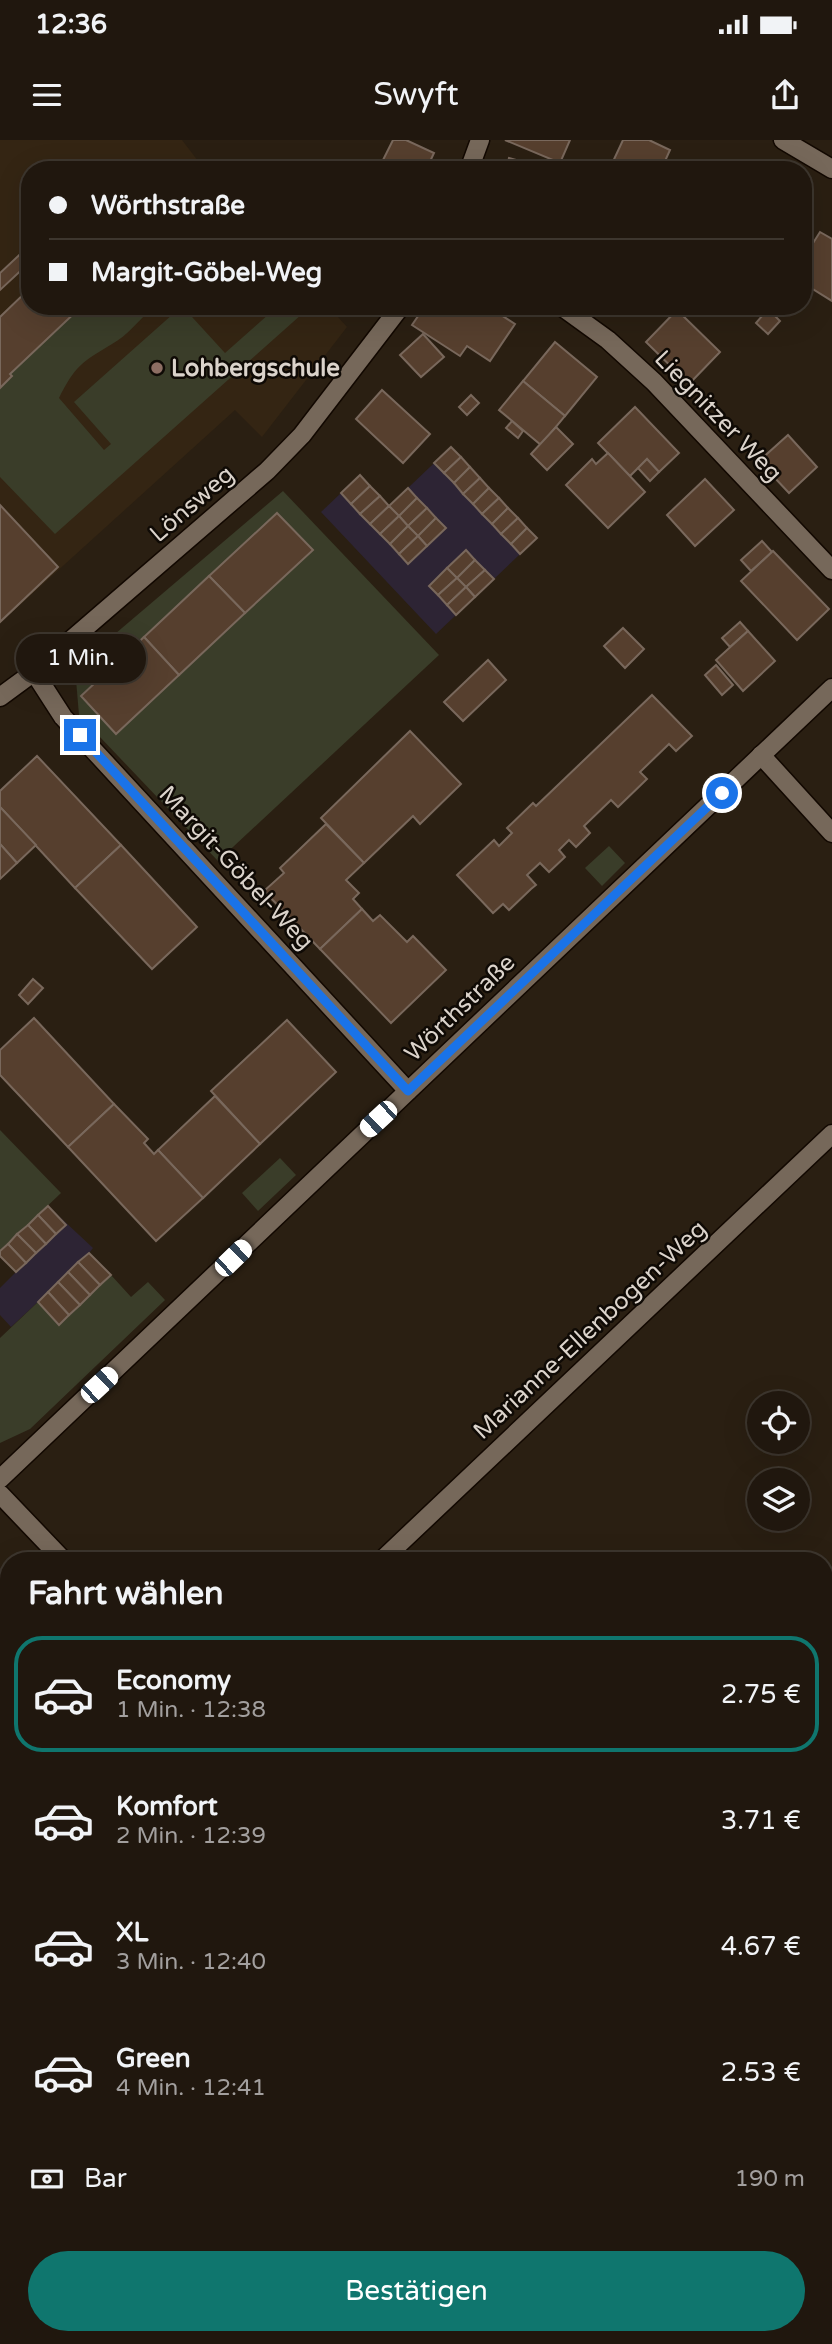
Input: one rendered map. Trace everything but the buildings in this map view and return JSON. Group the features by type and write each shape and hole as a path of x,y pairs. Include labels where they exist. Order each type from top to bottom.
{"street":[{"path":"472,161 480,140"},
{"path":"783,140 832,169"},
{"name":"Lönsweg","path":"0,697 34,673 267,471 302,435 396,315"},
{"name":"Liegnitzer Weg","path":"573,315 608,340 653,382 832,570"},
{"name":"Margit-Göbel-Weg","path":"34,673 63,717 408,1091"},
{"name":"Wörthstraße","path":"0,1479 832,688"},
{"path":"761,755 832,833"},
{"name":"Marianne-Ellenbogen-Weg","path":"391,1552 832,1134"},
{"path":"0,1494 55,1552"}],"shaded area":[{"name":"Lohbergschule","path":"0,140 182,140 198,161 21,161 21,315 336,315 347,327 262,437 235,410 0,623"},
{"path":"451,447 537,538 436,634 321,512 360,475 389,506"},
{"path":"48,1206 93,1248 89,1253 111,1275 59,1325 38,1302 11,1327 0,1315 0,1288 16,1272 0,1256 0,1251"}],"green space":[{"path":"72,315 145,315 118,341 80,366 59,398 104,450 111,444 74,402 172,315 190,315 225,353 268,315 301,315 55,534 0,477 0,388 12,377 10,374"},
{"path":"283,491 439,655 218,861 79,715 75,668"},
{"path":"609,846 625,863 602,886 585,868"},
{"path":"0,1130 61,1193 0,1251"},
{"path":"280,1158 296,1175 258,1211 242,1193"},
{"path":"111,1275 131,1297 148,1282 165,1300 30,1429 0,1443 0,1338 38,1302 59,1324"}],"place":[{"name":"Lohbergschule","path":"157,368"}],"route":[{"path":"80,735 408,1091 722,793"}]}
